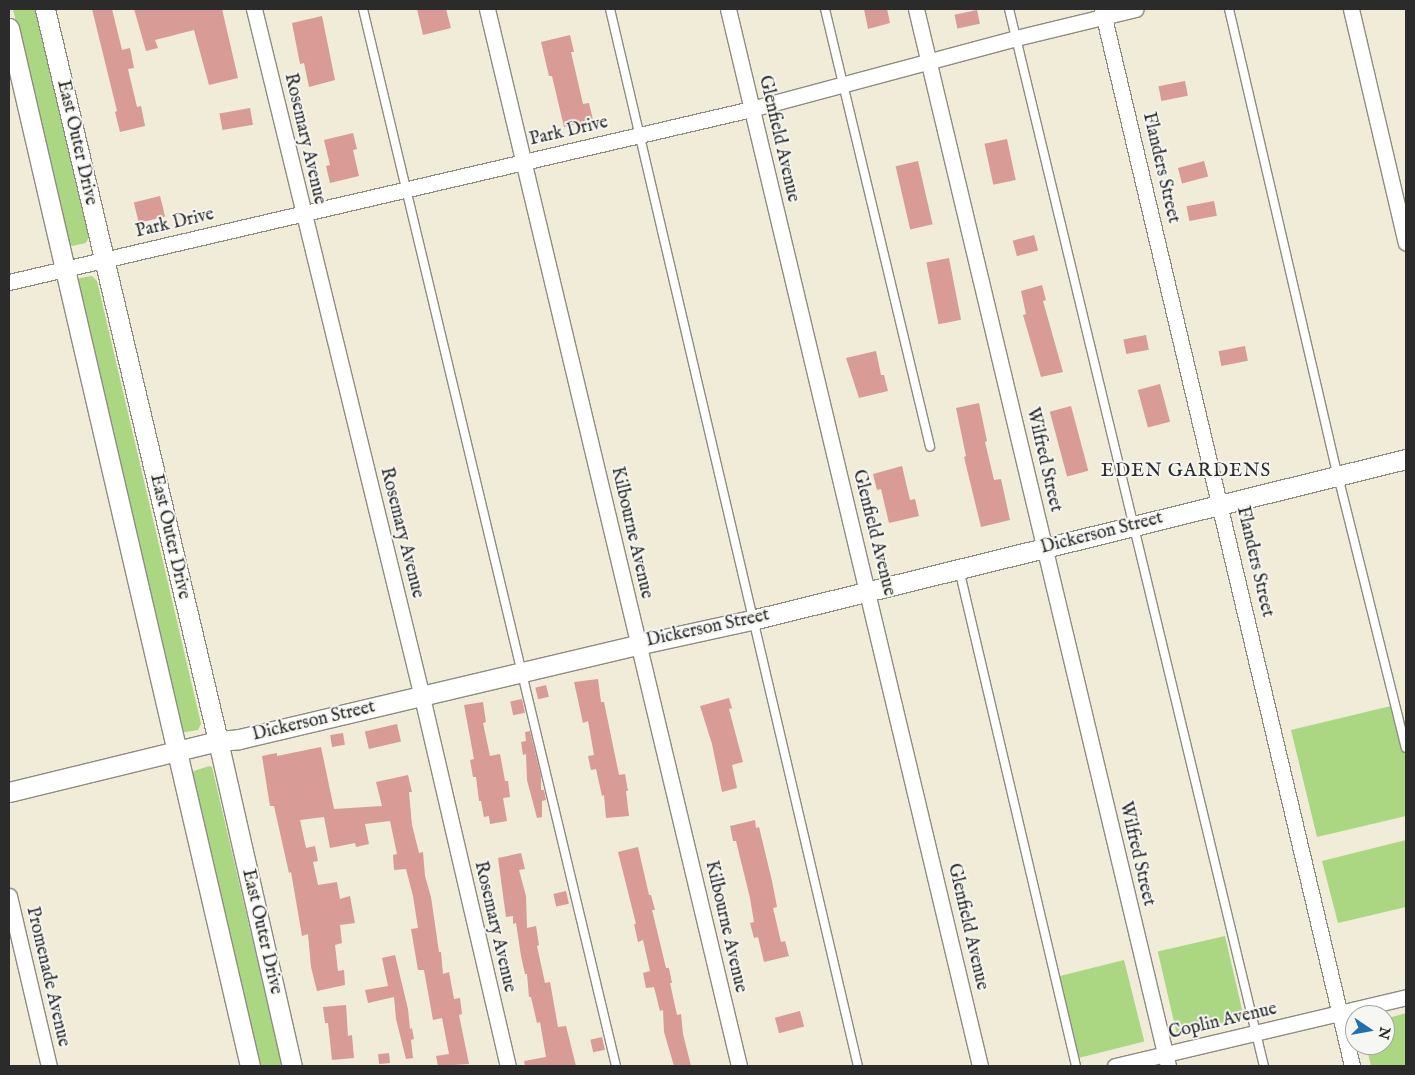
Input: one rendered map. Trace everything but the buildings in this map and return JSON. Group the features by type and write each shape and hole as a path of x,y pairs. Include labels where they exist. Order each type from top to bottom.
{"street":[{"name":"East Outer Drive","path":"45,9 218,741 292,1066"},
{"name":"Rosemary Avenue","path":"254,9 302,214 422,697 508,1066"},
{"name":"Kilbourne Avenue","path":"487,9 637,645 739,1066"},
{"name":"Glenfield Avenue","path":"728,9 980,1066"},
{"name":"Wilfred Street","path":"916,9 1166,1060"},
{"name":"Park Drive","path":"9,282 751,109 1103,13 1136,9"},
{"path":"1352,9 1406,243"},
{"name":"Flanders Street","path":"1103,13 1221,505 1352,1066"},
{"path":"9,28 250,1066"},
{"name":"Dickerson Street","path":"9,792 218,741 239,739 637,645 752,620 1406,459"},
{"name":"Promenade Avenue","path":"9,896 49,1066"},
{"name":"Coplin Avenue","path":"1115,1066 1166,1060 1256,1033 1406,997"}],"lane":[{"path":"363,9 616,1066"},
{"path":"610,9 858,1066"},
{"path":"824,9 930,447"},
{"path":"1009,9 1264,1066"},
{"path":"1230,9 1338,476 1406,748"},
{"path":"960,569 1076,1066"}],"green space":[{"path":"13,9 36,9 89,237 86,243 72,246 67,243"},
{"path":"92,276 97,281 199,715 201,724 198,730 180,733 76,282 80,278"},
{"path":"1395,705 1406,746 1406,816 1317,837 1291,730"},
{"path":"209,766 212,767 282,1066 259,1066 191,772"},
{"path":"1406,840 1406,907 1338,923 1322,861"},
{"path":"1225,936 1244,1018 1177,1033 1158,952"},
{"path":"1124,960 1144,1042 1077,1058 1057,977"},
{"path":"1406,1013 1406,1065 1371,1066 1368,1055 1395,1055 1395,1016"}],"district":[{"name":"EDEN GARDENS","path":"1186,472"}]}
